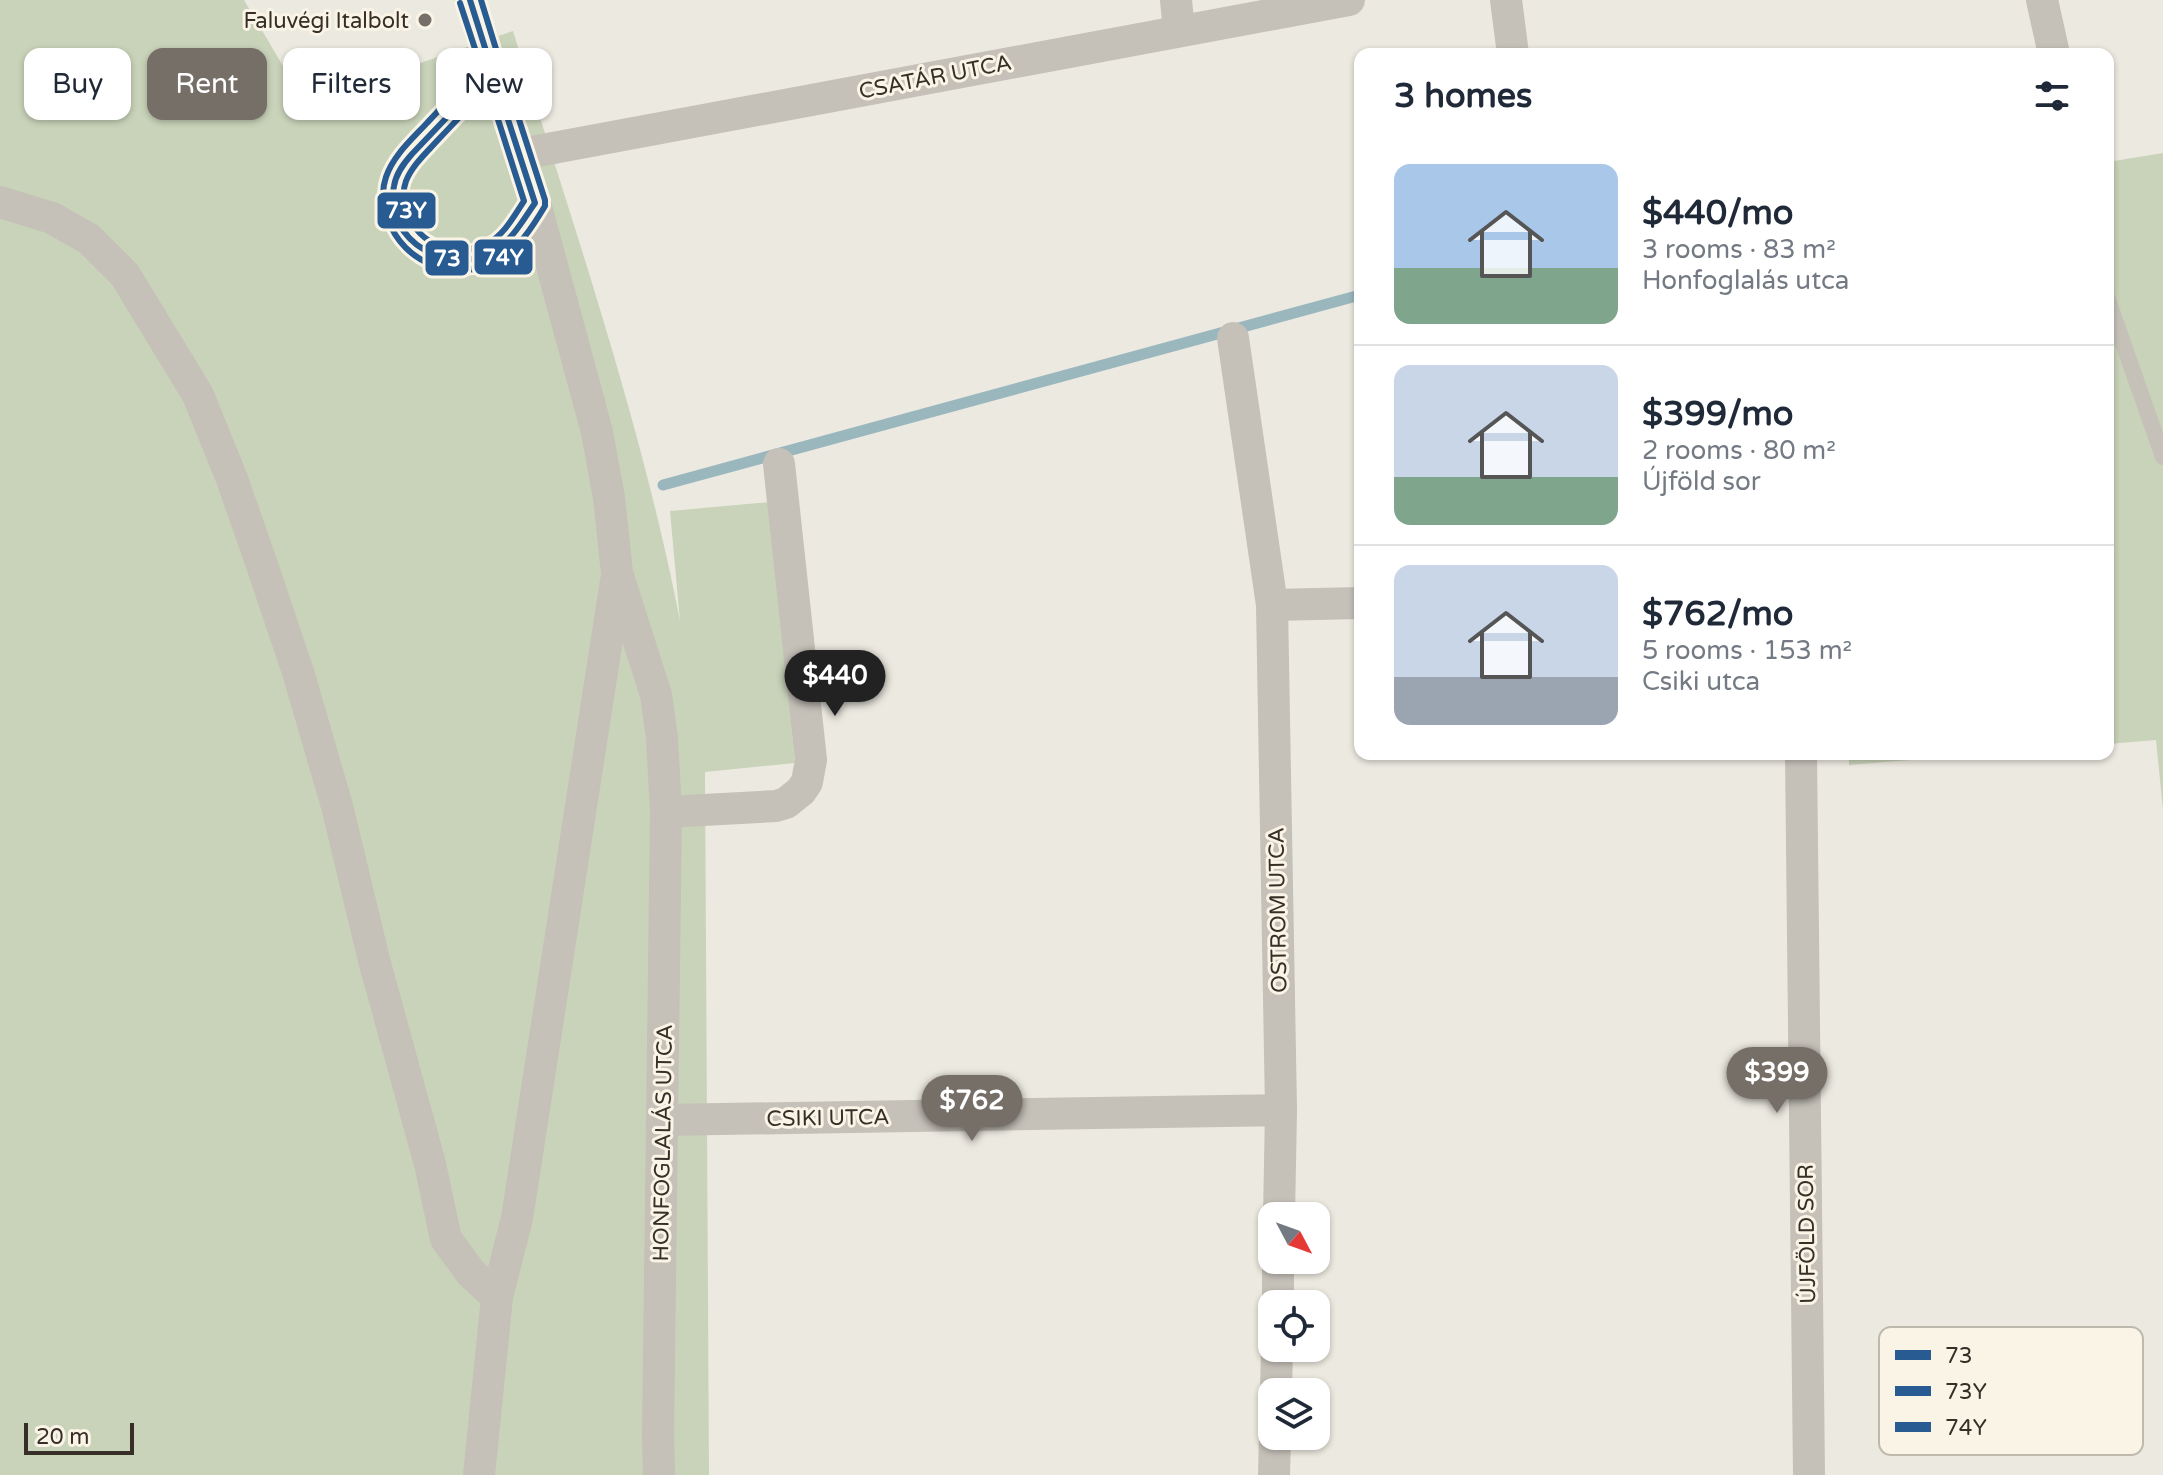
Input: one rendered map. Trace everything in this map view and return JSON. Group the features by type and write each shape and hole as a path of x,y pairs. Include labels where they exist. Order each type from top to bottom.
{"street":[{"name":"HONFOGLALÁS UTCA","path":"470,0 486,48"},
{"name":"CSATÁR UTCA","path":"521,154 1177,15 1349,0"},
{"path":"1506,0 1512,48"},
{"path":"2042,0 2053,48"},
{"name":"HONFOGLALÁS UTCA","path":"510,120 597,432 609,498 617,573 656,695 662,738 666,812 659,1475"},
{"path":"0,202 52,218 89,239 125,275 198,395 232,479 302,687 337,806 374,960 430,1164 446,1239 471,1273 497,1297"},
{"name":"OSTROM UTCA","path":"1233,338 1272,605 1281,1110 1279,1202"},
{"path":"666,812 776,806 795,797 807,782 811,760 779,464"},
{"path":"479,1475 497,1297 517,1218 617,573"},
{"path":"1272,605 1354,603"},
{"name":"ÚJFÖLD SOR","path":"1801,760 1809,1475"},
{"name":"CSIKI UTCA","path":"662,1120 1281,1110"},
{"path":"1274,1475 1275,1450"}],"lane":[{"path":"443,120 397,175 393,194 398,220 409,239 427,253 450,260 476,259 501,246 535,203"},
{"path":"2114,317 2163,457"}],"green space":[{"path":"0,0 244,0 283,66 283,120 420,120 420,63 436,58 436,120 541,120 626,397 680,621 670,511 770,502 795,763 705,772 709,1475 0,1475"},
{"path":"513,31 518,48 464,48"},
{"path":"2163,153 2163,810 2156,740 2114,744 2114,161"},
{"path":"1849,760 1910,760 1849,765"}],"waterway":[{"path":"663,485 1354,297"}],"transit line":[{"name":"73","path":"470,0 485,48"},
{"name":"74Y","path":"481,0 496,48"},
{"name":"73Y","path":"460,3 475,48"},
{"name":"73","path":"492,70 535,203 512,235 495,250 478,258 459,260 441,257 424,250 399,223 393,206 395,181 409,157 492,70"},
{"name":"73Y","path":"488,88 524,201 494,240 464,250 440,246 429,241 412,224 405,204 405,185 419,160 488,88"},
{"name":"74Y","path":"436,114 393,162 386,177 384,203 395,235 406,248 418,258 448,269 481,267 505,256 524,237 545,206 519,120"}],"place":[{"name":"Faluvégi Italbolt","path":"425,20"}]}
